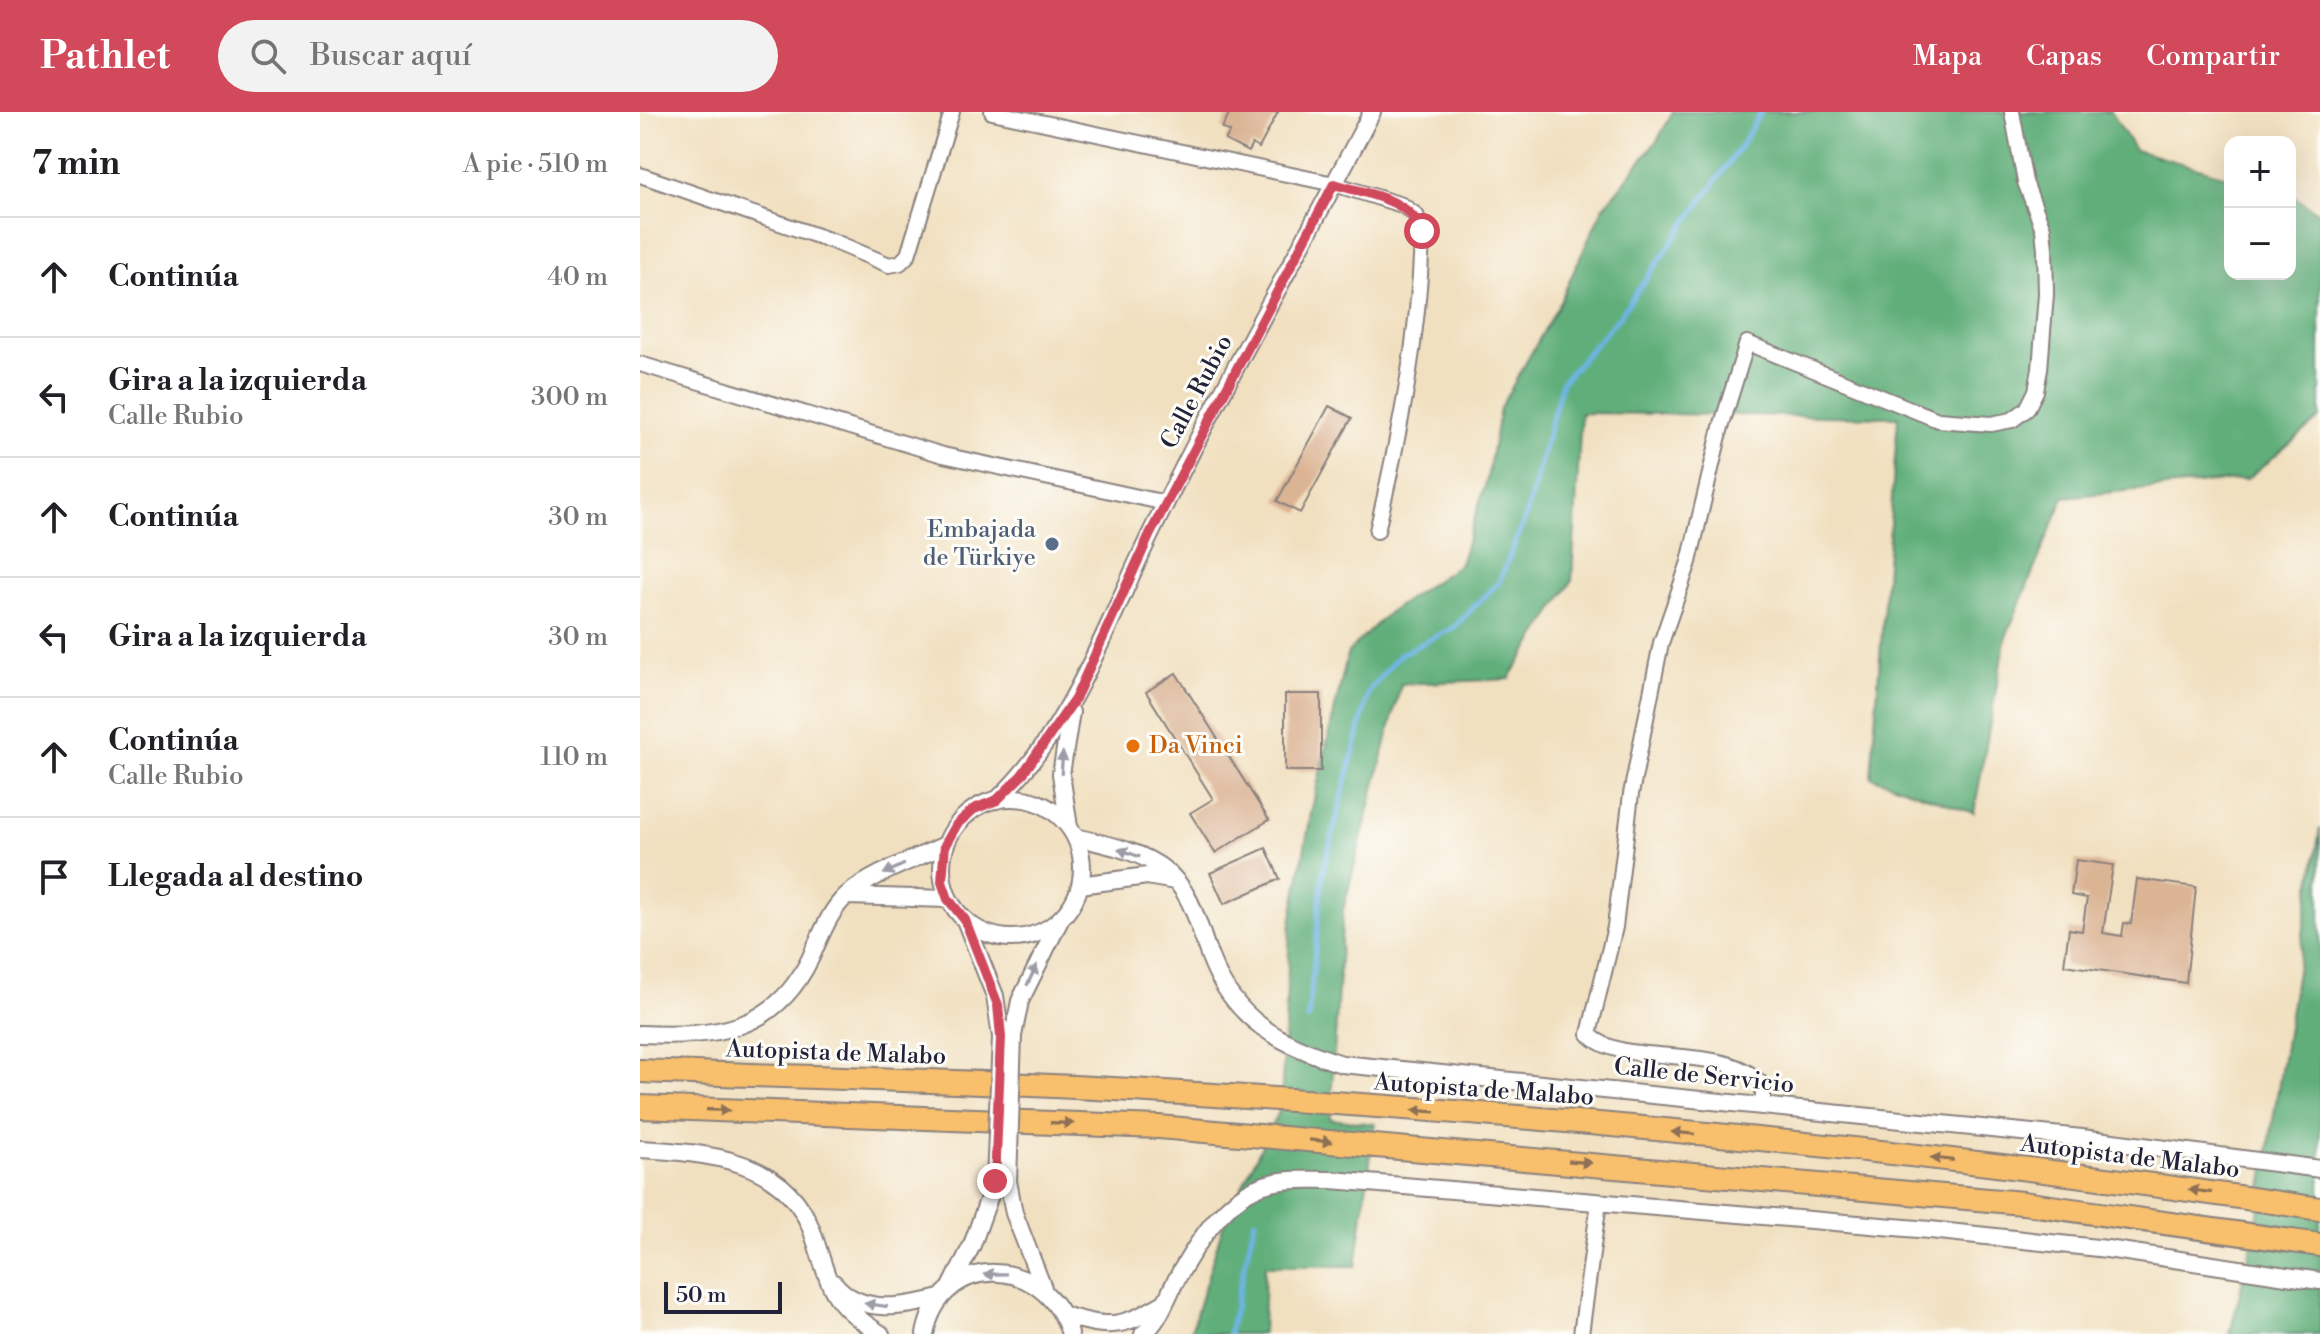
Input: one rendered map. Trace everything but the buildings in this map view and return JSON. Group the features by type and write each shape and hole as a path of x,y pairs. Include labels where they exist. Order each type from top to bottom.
{"highway":[{"name":"Autopista de Malabo","path":"640,1071 1163,1092 1557,1121 1922,1157 2193,1189 2320,1209"},
{"path":"640,1107 1191,1130 2007,1201 2320,1245"}],"street":[{"path":"640,175 835,242 889,265 900,263 908,255 952,112"},
{"path":"992,112 1334,184 1402,205 1416,215 1422,231 1416,339 1403,420 1377,531"},
{"name":"Calle Rubio","path":"997,800 1022,775 1075,699 1166,503 1372,112"},
{"path":"1763,1106 1763,1086 1752,1076 1719,1063 1684,1055 1609,1047 1589,1034 1613,938 1631,794 1661,643 1689,562 1721,427 1747,343 1938,420 1991,424 2012,420 2027,409 2036,391 2040,369 2046,294 2045,249 2043,229 2025,182 2012,112"},
{"path":"640,364 943,455 1166,503"},
{"name":"Calle Rubio","path":"1072,832 1062,757 1075,699"},
{"path":"1007,1036 1020,1001 1080,885 1080,853 1072,832 1054,813 1037,803 1017,799 997,800 974,809 957,824 945,845 942,882 948,899 965,920 983,932 1014,937 1045,930 1062,917"},
{"name":"Calle de Servicio","path":"1072,832 1150,861 1176,882 1196,915 1211,959 1245,1013 1274,1037 1306,1053 1342,1064 2082,1138 2320,1169"},
{"path":"640,1034 718,1032 768,1013 799,983 830,919 846,896 863,884 945,845"},
{"path":"1080,885 1147,876 1176,882"},
{"path":"846,896 948,899"},
{"path":"965,920 1007,1036 1002,1181 1043,1288 1064,1315 1070,1334"},
{"path":"640,1149 697,1152 738,1162 767,1175 787,1191 810,1227 827,1283 844,1308 881,1334"},
{"path":"1143,1334 1157,1320 1193,1250 1221,1216 1245,1195 1269,1183 1332,1180 2107,1249 2320,1281"},
{"path":"925,1334 928,1320 972,1245 1002,1181"},
{"path":"1581,1334 1599,1202"},
{"path":"824,1269 837,1288 866,1304 911,1305 945,1294 972,1276 997,1272 1021,1276 1043,1288"},
{"path":"1064,1315 1114,1327 1135,1320 1164,1303"}],"green space":[{"path":"1673,112 2111,112 2135,150 2224,175 2224,280 2296,280 2296,198 2320,214 2320,418 2247,479 2064,497 2005,639 1974,813 1871,777 1898,417 1581,413 1572,581 1509,679 1401,684 1343,910 1330,1119 1375,1124 1356,1266 1265,1266 1263,1334 1190,1334 1223,1226 1281,1106 1290,928 1312,808 1348,652 1388,613 1460,564 1487,479 1500,408 1558,306 1603,208 1657,141"},
{"path":"2320,828 2320,1334 2230,1334 2256,1226"}],"waterway":[{"path":"1308,1019 1323,872 1369,691 1399,655 1453,628 1499,582 1526,516 1562,382 1618,318 1741,146 1761,112"},
{"path":"1229,1334 1255,1220"}],"place":[{"name":"Embajada de Türkiye","path":"1052,544"},
{"name":"Da Vinci","path":"1133,746"}],"route":[{"path":"995,1181 1001,1037 998,1005 965,920 948,899 942,882 941,863 945,845 957,824 974,809 997,800 1022,775 1075,699 1150,534 1334,184 1402,205 1416,215 1422,231"}]}
